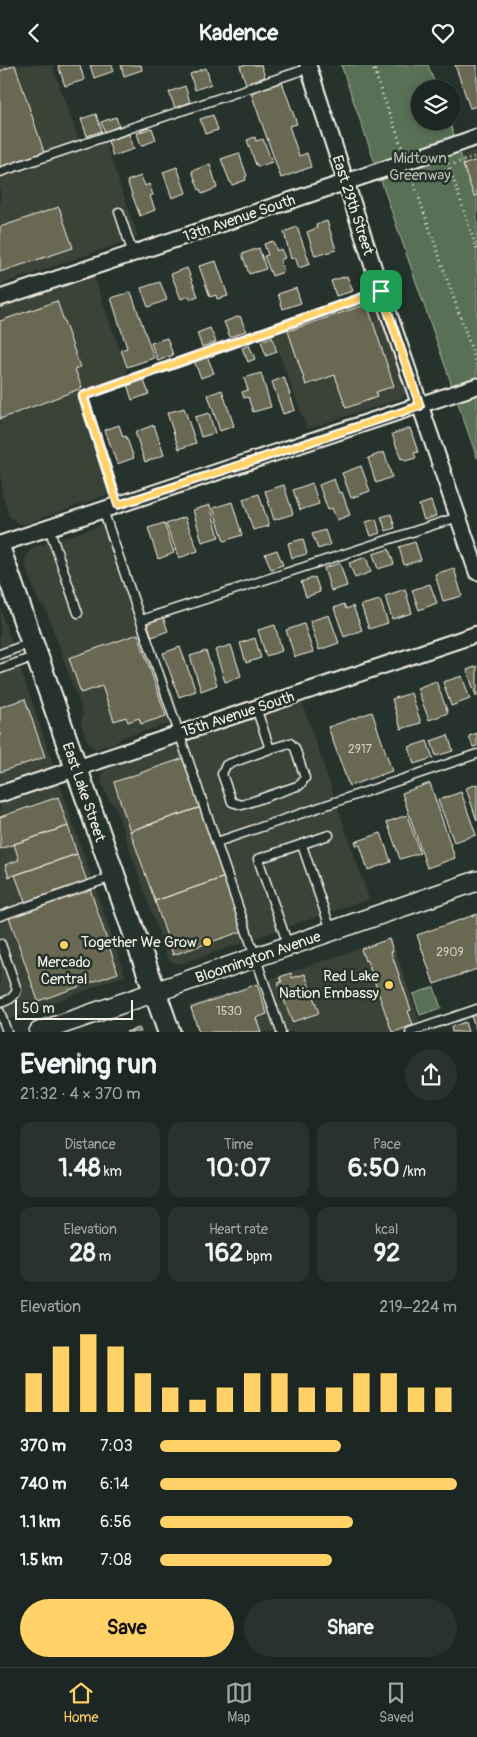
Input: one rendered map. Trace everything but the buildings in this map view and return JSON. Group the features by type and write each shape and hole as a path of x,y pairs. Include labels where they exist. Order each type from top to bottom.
{"main road":[{"name":"East Lake Street","path":"0,551 9,585 34,649 169,1032"}],"street":[{"name":"East 29th Street","path":"309,66 381,291 477,572"},
{"name":"13th Avenue South","path":"0,298 477,137"},
{"path":"0,544 420,406 477,385"},
{"name":"15th Avenue South","path":"0,794 477,634"},
{"name":"Bloomington Avenue","path":"39,1032 477,881"}],"lane":[{"path":"0,171 309,66"},
{"path":"119,212 133,253"},
{"path":"118,505 83,396 381,291"},
{"path":"103,510 281,1032"},
{"path":"141,620 458,517"},
{"path":"48,528 78,613"},
{"path":"0,653 34,649"},
{"path":"0,669 34,649"},
{"path":"256,708 270,749"},
{"path":"290,743 295,748 305,778 300,785 242,805 232,802 222,774 226,765 270,749 290,743"},
{"path":"216,841 477,754"},
{"path":"288,947 258,859 329,835"},
{"path":"302,845 332,932"},
{"path":"0,916 114,876"},
{"path":"0,945 17,990 9,1000 0,1003"},
{"path":"410,1032 477,1009"},
{"path":"0,1012 7,1032"}],"path":[{"path":"374,65 378,83 404,154"},
{"path":"443,149 477,250"},
{"path":"454,164 477,156"},
{"path":"410,172 477,365"}],"shaded area":[{"path":"0,65 52,65 81,147 104,139 138,237 0,285"},
{"path":"477,150 477,195 474,196 460,156"},
{"path":"93,274 130,380 86,395 120,492 25,524 18,523 9,516 2,493 0,477 0,307"},
{"path":"374,291 407,389 406,394 402,398 307,429 271,331"},
{"path":"111,522 182,720 121,738 116,743 96,749 88,743 81,724 83,714 45,607 39,603 25,564 25,558 32,548"},
{"path":"0,609 125,975 0,1023"},
{"path":"302,702 369,899 181,964 172,962 167,957 115,806 109,800 101,781 105,768"},
{"path":"391,938 422,1029 415,1032 198,1032 189,1006"}],"green space":[{"name":"Midtown Greenway","path":"341,65 428,65 434,80 411,80 411,130 452,130 474,196 477,195 477,458"},
{"path":"434,987 441,1008 420,1015 413,994"}],"place":[{"name":"Together We Grow","path":"207,942"},
{"name":"Mercado Central","path":"64,945"},
{"name":"Red Lake Nation Embassy","path":"389,985"}],"route":[{"path":"381,291 420,406 118,505 83,396 381,291"}]}
